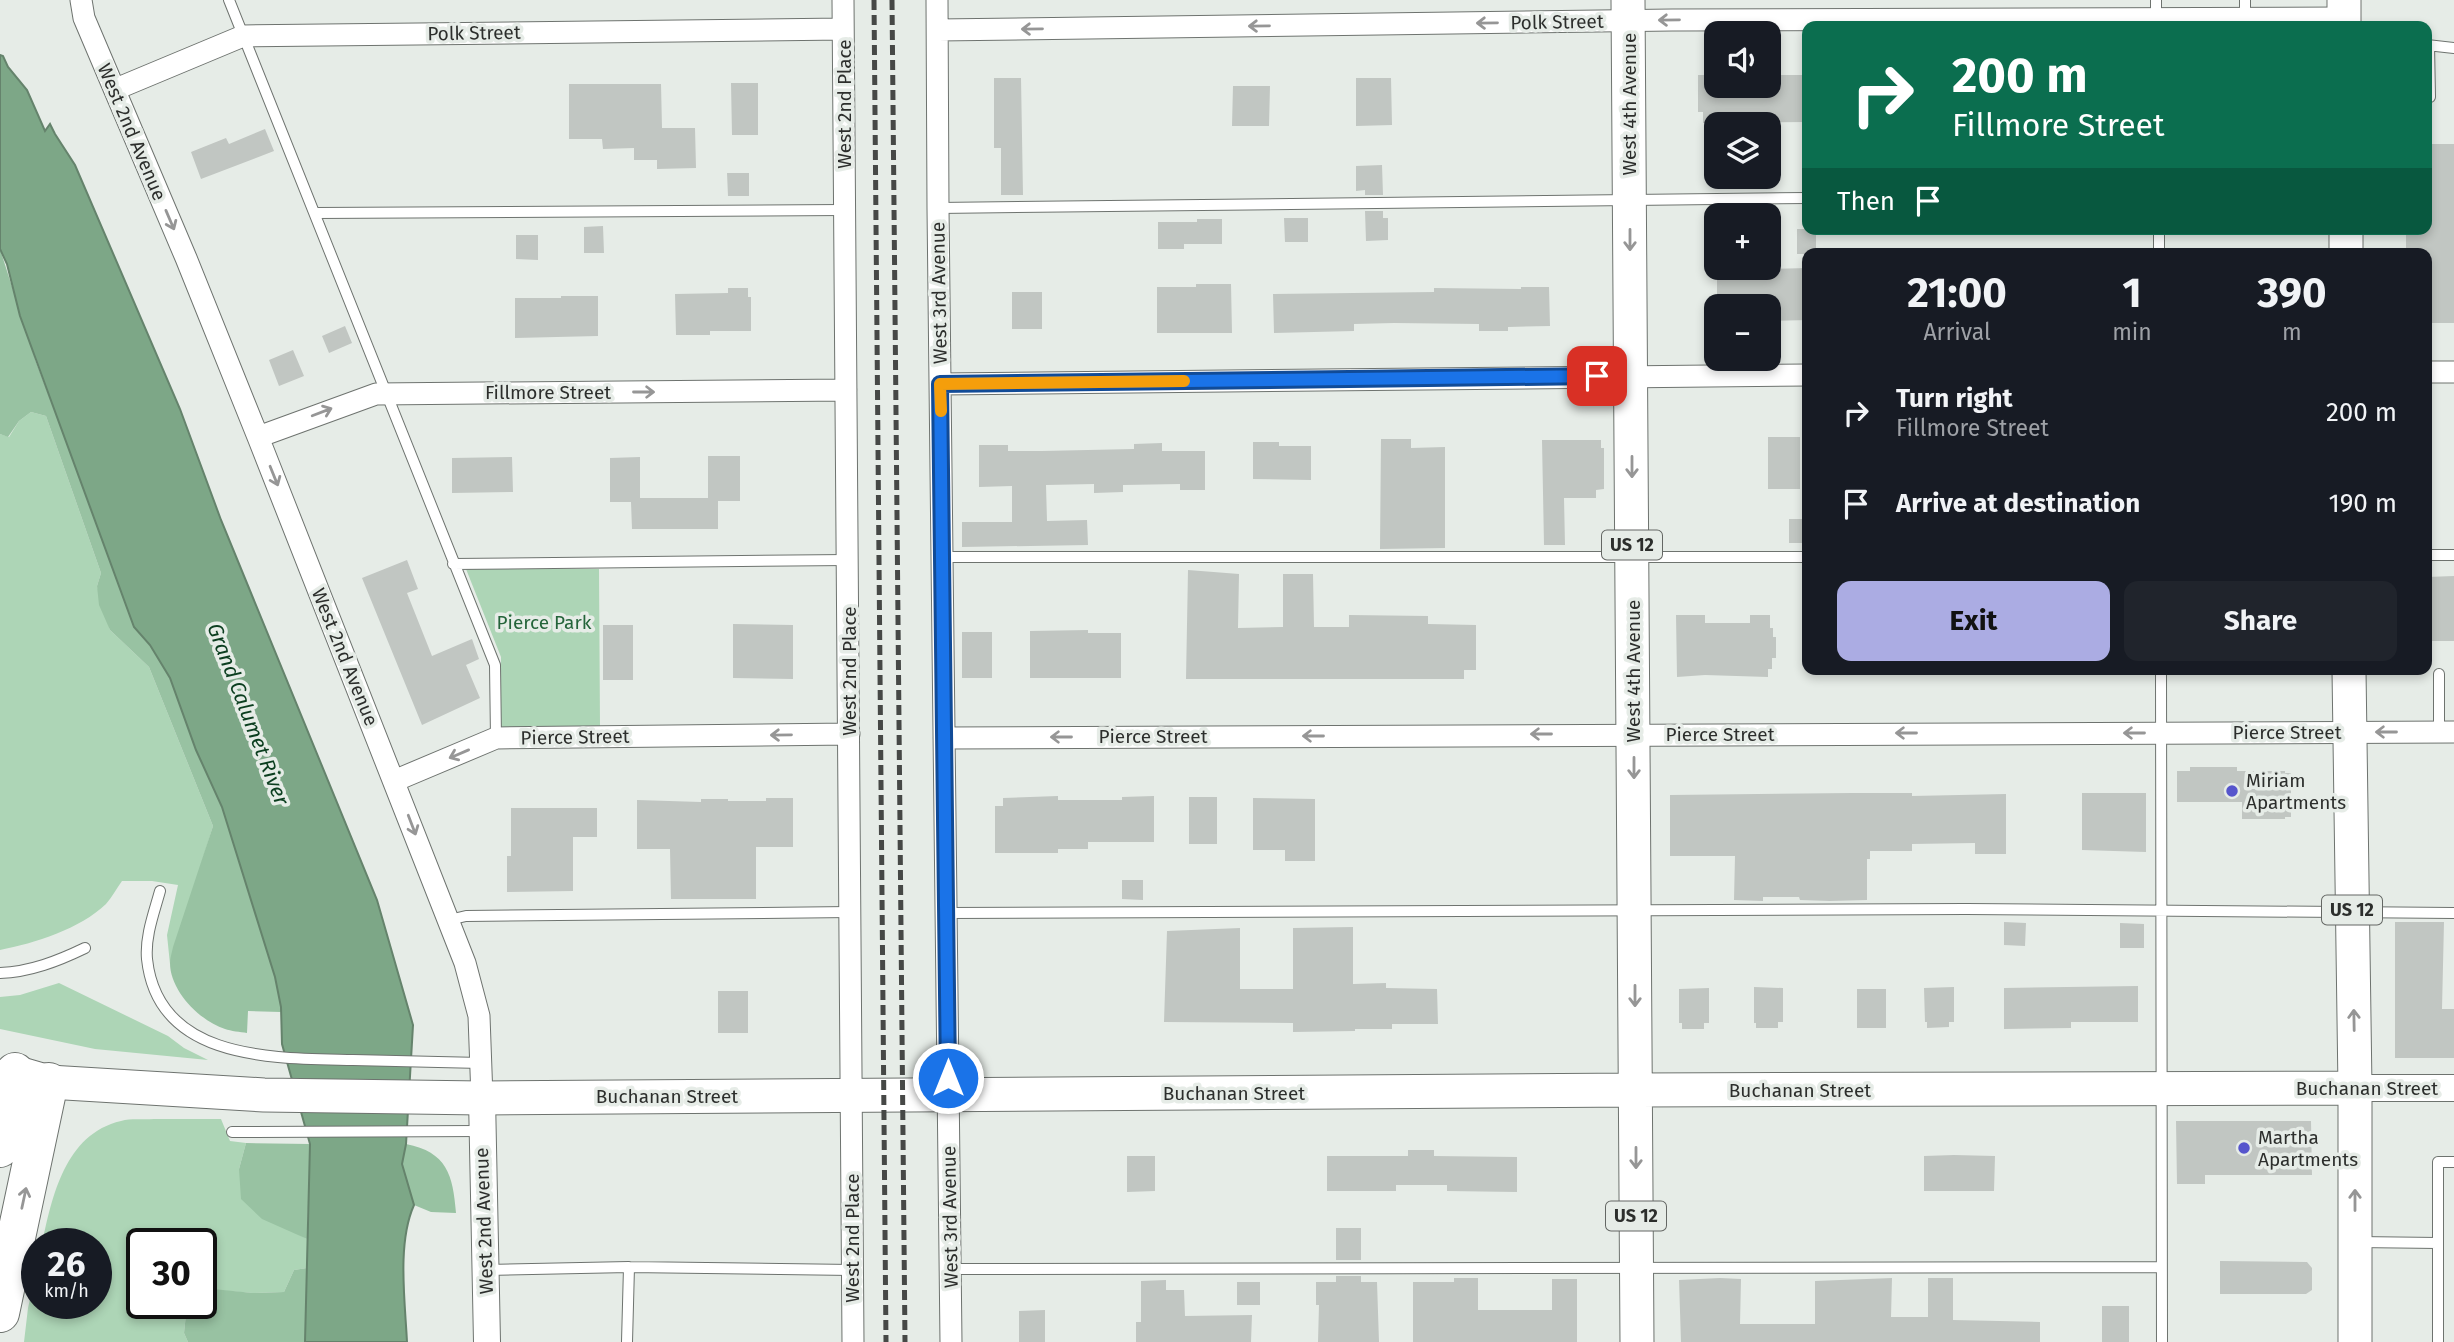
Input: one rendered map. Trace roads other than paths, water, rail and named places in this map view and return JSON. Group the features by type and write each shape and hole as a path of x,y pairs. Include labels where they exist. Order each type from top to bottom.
{"highway":[{"path":"0,1148 21,1073"},
{"path":"0,1313 21,1073"}],"main road":[{"name":"West 4th Avenue","path":"1628,10 1637,1342"},
{"name":"US 12","path":"2349,675 2355,1088 2355,1342"},
{"name":"Buchanan Street","path":"21,1073 264,1095 468,1098 2355,1088"}],"street":[{"name":"West 2nd Avenue","path":"81,0 84,18 116,89 128,125 186,258 258,436 465,963 479,1016 481,1063 468,1098 481,1131 487,1342"},
{"name":"West 2nd Place","path":"843,0 853,1342"},
{"name":"West 3rd Avenue","path":"937,0 951,1342"},
{"name":"Polk Street","path":"938,30 1628,10 2156,15 2245,9 2276,19 2344,15"},
{"name":"Polk Street","path":"116,89 243,36 843,29"},
{"path":"2432,373 2454,372"},
{"path":"940,384 1802,375"},
{"name":"Fillmore Street","path":"258,436 364,396 387,393 846,390"},
{"name":"Pierce Street","path":"944,738 2447,732"},
{"name":"Pierce Street","path":"394,781 496,738 849,734"},
{"name":"Buchanan Street","path":"2355,1088 2454,1088"}],"lane":[{"path":"229,0 495,665 496,738"},
{"path":"2432,45 2454,48"},
{"path":"938,208 1802,198"},
{"path":"315,212 845,210"},
{"path":"2432,555 2454,555"},
{"path":"943,557 1802,557"},
{"path":"453,564 848,560"},
{"path":"2439,674 2447,732"},
{"path":"2161,675 2162,1342"},
{"path":"160,891 147,948 151,976 163,1004 181,1025 210,1043 264,1055 481,1063"},
{"path":"947,913 1634,910 2454,913"},
{"path":"449,920 466,916 850,912"},
{"path":"0,973 63,959 85,947"},
{"path":"232,1132 481,1131"},
{"path":"2438,1342 2438,1162 2454,1162"},
{"path":"2355,1242 2438,1243"},
{"path":"487,1270 629,1267 852,1270"},
{"path":"627,1342 629,1267"},
{"path":"950,1269 2161,1267"}],"water":[{"name":"Grand Calumet River","path":"0,55 27,90 45,131 50,124 75,165 180,409 221,520 377,900 413,1025 406,1144 402,1164 414,1205 405,1237 404,1254 407,1342 305,1342 310,1144 282,1044 281,1007 275,977 222,807 196,750 170,678 150,645 134,627 20,316 7,264 0,249"}],"railway":[{"path":"874,0 886,1342"},
{"path":"892,0 905,1342"}],"place":[{"name":"Miriam Apartments","path":"2232,791"},
{"name":"Martha Apartments","path":"2244,1148"}],"park label":[{"name":"Pierce Park","path":"544,622"}]}
